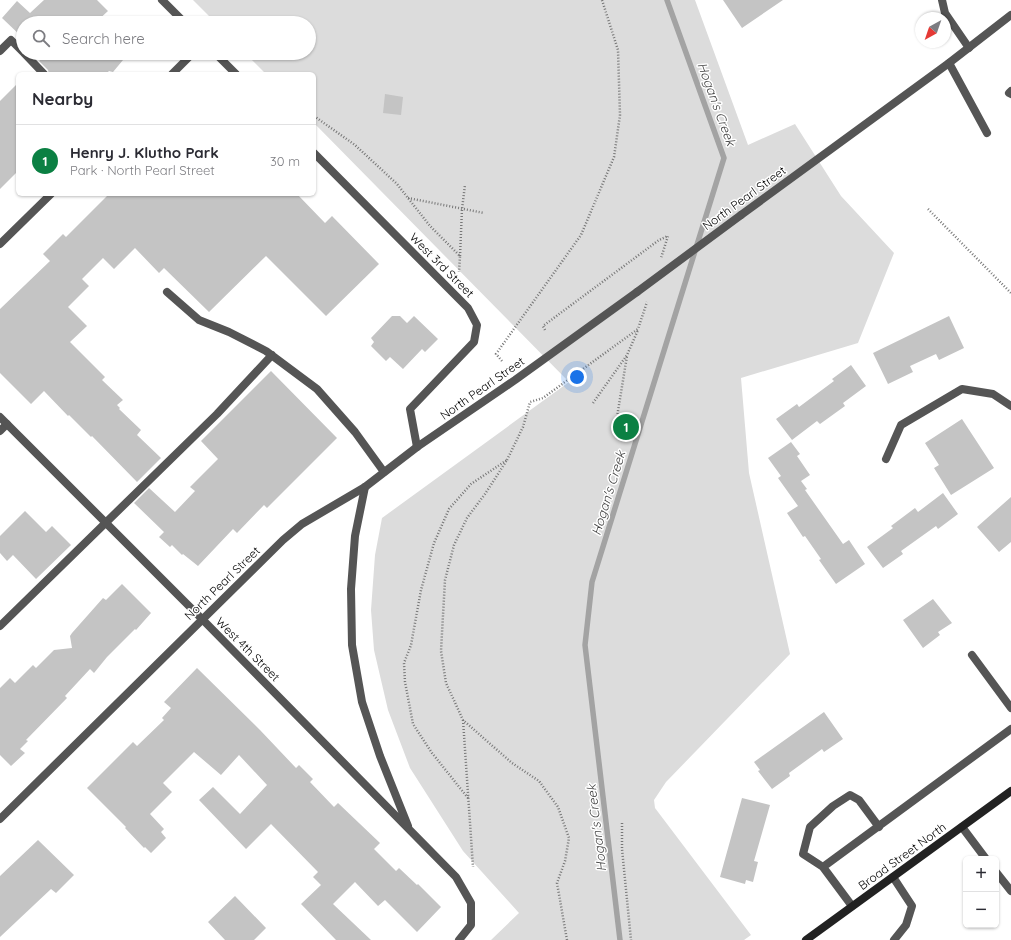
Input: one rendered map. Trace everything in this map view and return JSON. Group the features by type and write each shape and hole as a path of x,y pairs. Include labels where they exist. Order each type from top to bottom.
{"main road":[{"name":"Broad Street North","path":"806,940 1011,792"}],"street":[{"path":"162,0 178,16"},
{"path":"942,0 945,13 969,48"},
{"name":"North Pearl Street","path":"0,819 202,619 283,540 302,524 365,487 417,447 515,380 949,63 1011,15"},
{"path":"0,50 11,40 16,45"},
{"path":"30,60 42,72"},
{"path":"174,72 186,60"},
{"path":"222,60 234,72"},
{"path":"949,63 987,133"},
{"name":"West 3rd Street","path":"316,155 468,308 477,325 474,342 410,409 417,447"},
{"path":"0,244 49,196"},
{"path":"167,292 199,320 229,332 272,355 317,389 355,432 384,472"},
{"path":"0,626 216,414 272,355"},
{"path":"886,459 901,425 962,390 992,394 1011,406"},
{"name":"West 4th Street","path":"0,417 202,619 456,877 471,903 471,925 459,940"},
{"path":"0,431 7,424"},
{"path":"365,487 355,544 351,589 352,645 362,702 380,756 409,830"},
{"path":"972,655 1011,708"},
{"path":"823,867 1011,729"},
{"path":"852,906 823,867 803,854 810,827 833,806 850,794 859,800 878,827"},
{"path":"962,827 984,856"},
{"path":"999,876 1011,891"},
{"path":"893,877 912,906 906,925 894,940"}],"path":[{"path":"502,361 496,354 581,235 614,157 620,115 618,50 602,0"},
{"path":"316,117 355,145 397,184 430,226 460,256"},
{"path":"458,272 465,185"},
{"path":"408,198 484,212"},
{"path":"928,209 1011,293"},
{"path":"593,403 627,355 638,329"},
{"path":"617,417 627,355"},
{"path":"473,867 463,720 446,683 441,651 446,580 454,546 467,518 507,460 523,427 530,402"},
{"path":"468,798 432,753 413,724 405,682 404,664 411,645 421,590 434,543 449,509 471,484 507,460"},
{"path":"463,720 512,763 539,781 558,807 569,838 565,861 557,882 566,940"},
{"path":"622,823 622,849 631,940"}],"shaded area":[{"path":"193,0 695,0 748,145 795,124 841,196 894,253 858,343 741,378 749,473 790,654 666,782 654,800 655,808 751,935 744,940 491,940 519,913 463,851 410,768 388,710 374,650 371,610 375,555 382,518 569,382 316,125 316,72 264,72 252,60 316,60 316,16 209,16"}],"building":[{"path":"44,0 97,0 108,11 103,16 16,16 16,31 2,18 17,1 30,13"},
{"path":"723,0 783,0 742,28"},
{"path":"123,60 113,72 48,72 39,61"},
{"path":"16,85 16,173 0,189 0,101"},
{"path":"385,94 403,97 401,115 383,113"},
{"path":"107,196 299,196 325,223 332,216 379,264 326,316 266,256 209,312 164,268 159,273 135,248 114,269 103,258 82,279 89,286 68,307 87,326 70,342 105,377 102,380 123,400 117,405 120,408 119,409 141,430 137,435 161,458 137,482 92,436 91,437 69,415 68,416 44,391 31,404 0,373 0,309 50,261 43,254 63,234 66,237"},
{"path":"392,316 400,316 407,323 414,316 438,339 425,352 422,349 403,369 390,357 386,361 371,346 374,342 371,338"},
{"path":"949,316 964,348 939,360 936,354 910,366 913,372 888,384 873,353"},
{"path":"851,365 866,386 843,403 845,406 820,424 817,421 792,440 776,419 797,404 799,407 834,381 832,379"},
{"path":"271,371 337,438 267,508 264,505 237,533 233,529 198,566 183,554 182,555 172,545 170,547 159,537 164,532 134,503 149,488 175,512 195,491 190,487 218,459 201,441"},
{"path":"962,419 994,468 951,495 934,468 939,465 925,443"},
{"path":"791,442 800,454 797,456 810,475 801,481 807,489 805,490 843,544 849,540 865,564 836,584 819,560 821,559 805,536 803,537 787,513 798,506 778,478 781,476 768,458"},
{"path":"943,493 958,514 938,529 936,526 901,551 903,554 883,568 867,547 893,528 891,526 915,508 918,512"},
{"path":"1011,497 1011,542 999,552 977,527"},
{"path":"25,511 46,532 52,526 71,545 36,579 13,555 7,561 0,553 0,536"},
{"path":"122,584 151,613 136,630 135,629 107,657 94,673 90,669 65,696 67,698 26,740 28,741 20,749 25,753 11,766 0,755 0,688 10,678 15,683 33,665 36,668 54,650 72,648 70,636 72,633 103,598 106,600"},
{"path":"933,599 952,623 938,632 940,635 923,648 903,620"},
{"path":"197,668 296,768 299,765 313,779 310,782 334,807 338,803 380,843 374,849 396,871 399,868 417,885 418,884 441,907 417,932 385,900 378,906 355,882 333,904 371,940 336,940 301,904 321,885 313,877 318,872 271,824 246,849 199,800 213,787 240,814 267,785 239,755 221,775 194,752 163,783 172,792 150,814 164,829 161,832 166,838 151,853 145,847 144,848 125,828 126,827 87,788 133,742 137,746 164,720 162,718 171,708 164,702"},
{"path":"824,712 843,739 824,752 822,749 789,773 790,776 772,789 758,771 760,770 754,762"},
{"path":"742,798 770,805 754,861 758,862 753,882 746,880 745,884 720,877"},
{"path":"38,840 74,875 56,893 51,889 0,937 0,876"},
{"path":"235,896 266,928 254,940 225,940 208,922"}],"waterway":[{"name":"Hogan's Creek","path":"620,940 585,645 592,582 724,158 667,0"}],"place":[{"name":"Henry J. Klutho Park","path":"626,427"}]}
